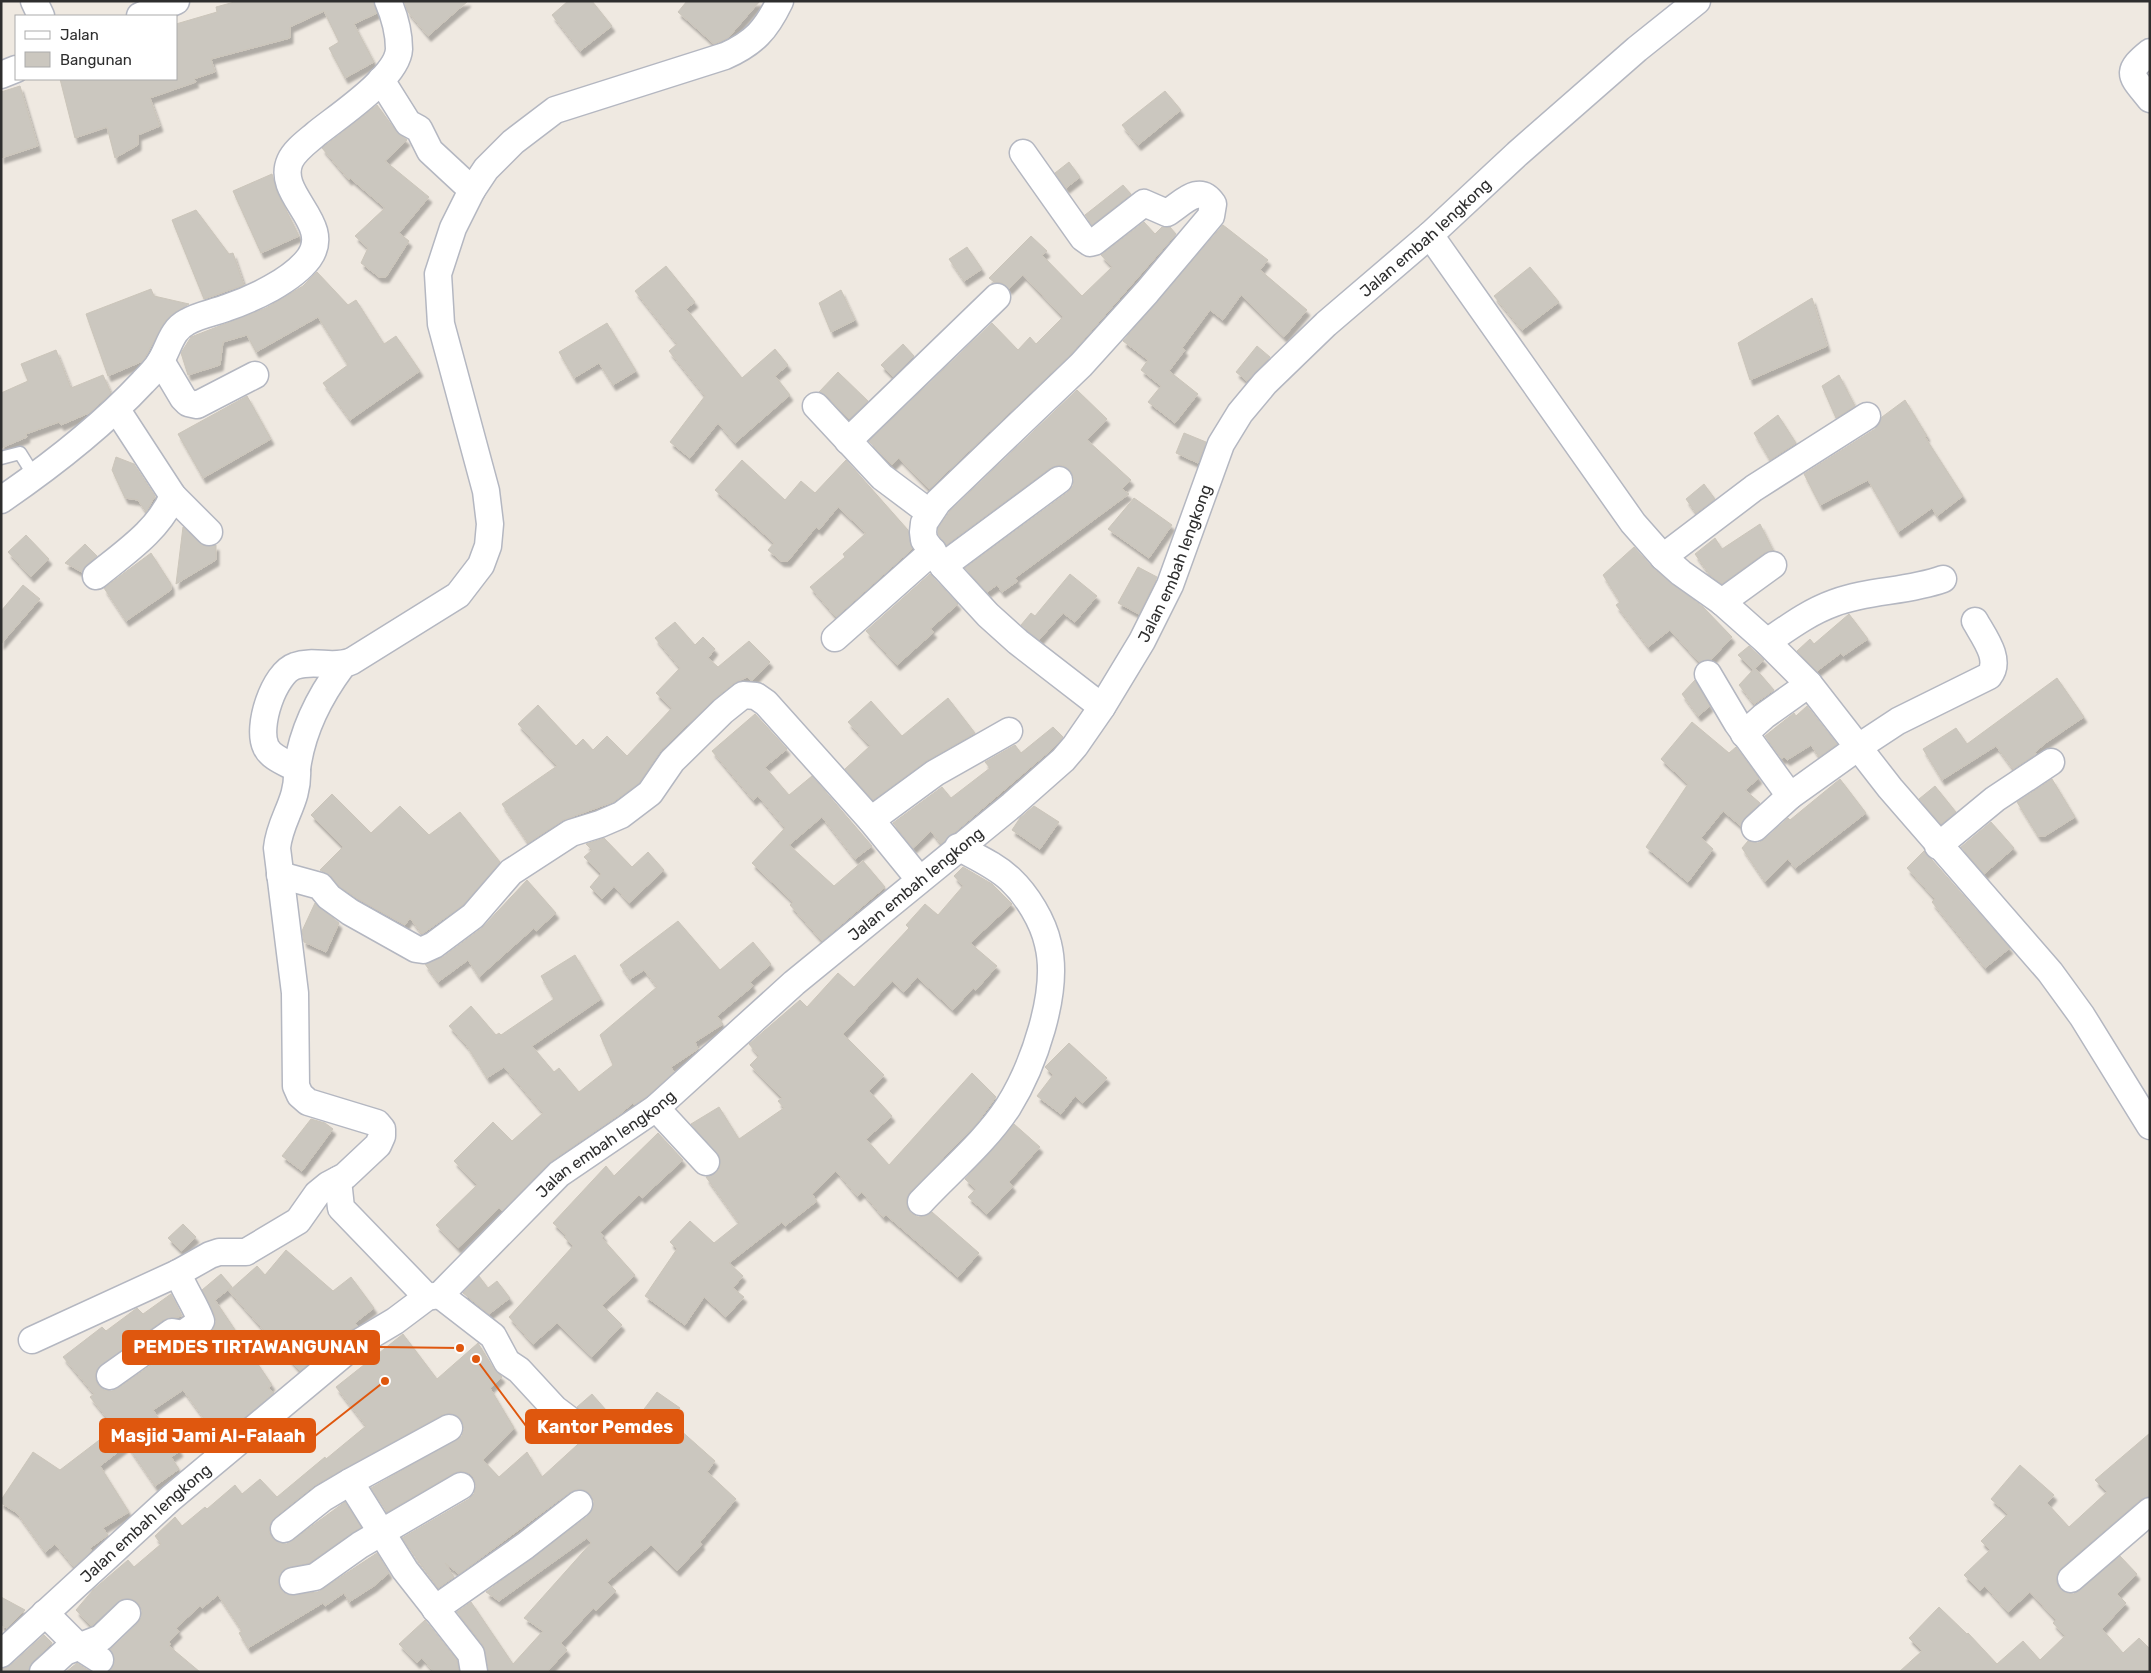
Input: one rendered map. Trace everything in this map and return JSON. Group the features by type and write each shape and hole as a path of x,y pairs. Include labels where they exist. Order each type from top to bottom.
{"street":[{"path":"34,1 41,15"},
{"path":"142,15 176,1"},
{"path":"1,500 35,477 117,410 161,361 177,328 187,321 246,301 269,289 298,269 310,257 316,239 312,223 290,185 288,174 290,160 302,146 382,80 394,65 399,50 394,15 388,1"},
{"path":"32,1340 178,1273 210,1255 219,1252 246,1252 298,1221 317,1194 345,1176 378,1145 382,1136 382,1129 377,1123 366,1118 308,1102 300,1096 296,1086 295,993 277,848 278,838 296,796 297,769 304,733 326,687 342,666 458,595 481,565 488,546 490,524 486,491 441,324 438,274 454,228 472,190 486,169 513,142 555,110 725,56 744,47 760,35 780,1"},
{"name":"Jalan embah lengkong","path":"1,1654 171,1498 353,1346 433,1296 558,1174 656,1108 794,983 958,847 1012,805 1058,765 1075,746 1102,707 1142,641 1170,585 1221,444 1240,413 1264,383 1326,324 1430,235 1524,148 1637,49 1697,1"},
{"path":"2150,52 2134,65 2132,72 2135,81 2150,99"},
{"path":"1,75 15,69"},
{"path":"382,80 408,123 418,130 430,151 472,190"},
{"path":"1023,154 1083,238 1090,243 1094,242 1144,203 1167,213 1195,194 1201,194 1208,196 1213,204 1212,216 1087,359 938,502 924,523 924,540 976,603 1018,642 1102,707"},
{"path":"1430,235 1633,523 1663,557 1681,573 1722,602 1767,642 1809,684 1858,748 1938,846 2001,914 2050,972 2082,1016 2150,1126"},
{"path":"848,441 997,298"},
{"path":"161,361 183,398 188,403 197,405 255,375"},
{"path":"816,406 882,477 930,513"},
{"path":"117,410 173,496 208,532"},
{"path":"1663,557 1754,488 1867,416"},
{"path":"835,638 938,559 1059,480"},
{"path":"96,576 154,525 169,507 173,496"},
{"path":"1722,602 1773,565"},
{"path":"1767,642 1802,618 1835,603 1925,585 1943,579"},
{"path":"1756,828 1790,796 1898,721 1989,676 1994,669 1994,660 1975,621"},
{"path":"297,769 276,758 266,748 263,738 263,722 268,704 284,674 294,666 342,666"},
{"path":"1708,674 1744,734 1790,796"},
{"path":"1744,734 1764,716 1809,684"},
{"path":"280,875 320,886 329,897 350,912 423,950 434,945 473,916 511,872 571,833 600,824 621,814 650,793 672,761 723,710 743,695 748,694 766,703 871,820 919,879"},
{"path":"871,820 935,773 1009,731"},
{"path":"1938,846 1995,799 2051,762"},
{"path":"921,1202 993,1127 1020,1086 1041,1031 1050,983 1048,944 1034,910 1010,880 989,863 958,847"},
{"path":"656,1108 706,1162"},
{"path":"338,1180 341,1208 433,1296 493,1336 507,1362 518,1370 555,1409 575,1424"},
{"path":"110,1376 172,1332 183,1334 201,1321 195,1306 184,1291 178,1273"},
{"path":"284,1529 323,1498 449,1428"},
{"path":"350,1482 411,1578 471,1654 474,1672"},
{"path":"293,1581 315,1577 381,1532 461,1486"},
{"path":"435,1609 525,1546 578,1504"},
{"path":"2071,1579 2150,1510"},
{"path":"45,1613 78,1646 100,1660"},
{"path":"43,1672 65,1652 101,1638 127,1613"}],"lane":[{"path":"1,458 20,453 35,477"}],"building":[{"path":"238,1 373,1 377,13 354,24 374,62 345,78 329,48 339,42 324,11 290,27 290,38 211,59 215,72 194,79 196,82 150,98 160,126 138,135 138,145 115,158 107,127 75,138 60,80 178,80 178,23 217,12 216,7"},
{"path":"404,1 468,1 428,36 408,12"},
{"path":"568,1 592,1 612,26 580,51 552,15"},
{"path":"687,1 760,1 728,38 714,44 678,12"},
{"path":"20,86 38,146 1,158 1,92"},
{"path":"1165,91 1181,110 1138,145 1122,125"},
{"path":"377,105 396,131 407,140 385,161 429,197 399,233 409,241 386,277 379,277 361,263 368,248 355,236 385,208 350,178 349,180 322,148"},
{"path":"1069,162 1080,177 1066,188 1055,173"},
{"path":"272,174 277,192 299,236 261,253 233,191"},
{"path":"1123,185 1131,194 1092,225 1085,215"},
{"path":"196,210 229,254 233,253 244,285 204,299 172,220"},
{"path":"1144,222 1155,234 1162,227 1170,227 1176,234 1070,355 929,489 899,458 892,465 869,441 992,323 1018,350 1030,337 1036,344 1063,317 1023,275 1009,289 1002,283 994,282 989,278 1031,236 1047,251 1042,255 1082,296 1112,267 1101,255"},
{"path":"1223,225 1268,260 1260,270 1307,310 1284,337 1241,295 1223,320 1210,310 1182,348 1185,350 1169,371 1198,394 1175,423 1148,402 1161,386 1141,370 1148,360 1123,341"},
{"path":"967,247 982,269 964,281 949,259"},
{"path":"666,266 695,302 686,309 742,378 775,349 788,365 775,376 790,395 735,443 718,423 690,458 670,442 705,396 669,351 677,344 635,291"},
{"path":"1530,267 1559,302 1522,330 1494,296"},
{"path":"317,272 348,305 356,300 384,344 396,336 420,371 350,420 323,383 348,365 318,317 256,352 247,335 223,342 220,365 188,375 181,353 191,337 266,308 303,286"},
{"path":"151,289 154,296 189,304 165,321 143,361 108,376 86,314"},
{"path":"841,290 855,320 831,332 819,303"},
{"path":"1812,298 1827,346 1750,380 1738,343"},
{"path":"607,323 636,371 613,385 599,363 574,378 559,352"},
{"path":"903,344 914,356 893,377 881,365"},
{"path":"1257,346 1270,357 1247,381 1236,372"},
{"path":"56,350 71,388 103,375 111,393 89,413 61,425 59,422 26,434 27,437 1,448 1,393 28,381 21,364"},
{"path":"838,372 868,401 849,419 827,396 819,392"},
{"path":"1839,375 1855,406 1836,418 1822,386"},
{"path":"1077,390 1107,419 1087,440 1131,480 1122,489 1129,494 1015,578 1018,581 1002,592 997,585 987,592 965,568 1068,492 1073,486 1074,479 1071,471 1064,466 1058,465 1050,468 946,545 938,534 938,528 950,511"},
{"path":"247,396 271,439 203,478 178,434"},
{"path":"1905,400 1927,436 1925,437 1963,496 1937,516 1932,508 1898,532 1868,480 1820,505 1804,474 1875,429 1882,417"},
{"path":"1778,415 1796,443 1770,460 1754,433"},
{"path":"1184,433 1206,442 1198,463 1176,453"},
{"path":"116,457 134,464 155,496 146,512 138,500 125,498 112,470"},
{"path":"742,460 785,500 801,481 815,493 846,460 908,530 912,549 836,617 810,587 845,557 843,554 866,533 838,507 819,530 816,527 788,561 781,561 768,550 774,543 715,490"},
{"path":"1704,484 1715,499 1696,513 1686,499"},
{"path":"1134,498 1172,525 1149,558 1108,529"},
{"path":"1760,524 1773,550 1764,553 1722,584 1710,575 1695,554 1715,538 1722,549"},
{"path":"183,527 205,546 216,545 216,560 176,584"},
{"path":"26,535 49,559 31,577 8,552"},
{"path":"85,544 97,556 86,565 82,572 65,563"},
{"path":"1634,547 1653,568 1703,607 1732,637 1711,660 1699,662 1670,630 1648,647 1616,605 1620,602 1603,575"},
{"path":"151,553 171,584 171,590 126,621 104,588"},
{"path":"1138,567 1157,577 1139,614 1118,603"},
{"path":"930,574 958,604 930,629 934,632 897,665 866,631"},
{"path":"1070,574 1097,596 1075,622 1063,613 1039,640 1021,625 1031,613 1035,616"},
{"path":"23,585 40,599 1,644 1,611"},
{"path":"1849,614 1868,639 1843,656 1841,653 1817,671 1797,651 1810,639 1814,644"},
{"path":"675,622 695,645 703,637 715,649 708,658 718,667 749,641 770,662 752,681 747,677 734,683 713,700 661,750 639,783 613,802 563,820 528,843 502,804 557,766 518,724 538,705 576,746 583,739 593,750 607,736 627,756 672,708 656,693 680,668 655,638"},
{"path":"1749,646 1764,660 1755,668 1774,690 1754,704 1739,685 1753,670 1738,655"},
{"path":"2057,678 2084,717 2047,742 2035,752 2036,754 2013,769 1996,746 1942,780 1923,749 1956,728 1967,744"},
{"path":"1695,680 1710,706 1698,716 1682,694"},
{"path":"948,698 975,733 926,761 873,800 845,769 870,746 848,722 871,701 902,736"},
{"path":"1807,706 1837,744 1819,757 1811,745 1787,760 1784,757 1782,759 1765,736 1794,713 1796,716"},
{"path":"755,714 787,749 765,767 789,795 812,776 872,846 855,859 822,817 789,845 834,886 863,861 885,887 822,941 790,905 793,902 752,863 785,828 758,796 753,800 712,751"},
{"path":"1692,722 1729,753 1736,747 1759,778 1745,790 1760,803 1745,817 1741,826 1723,811 1701,838 1713,849 1688,882 1646,847 1688,784 1661,759"},
{"path":"1053,727 1063,737 1052,749 941,844 931,831 913,848 893,823 942,787 951,798 990,768 985,762 1015,745 1021,753"},
{"path":"1840,779 1866,813 1795,868 1788,859 1765,882 1742,848 1748,841 1758,843 1765,839 1788,818 1790,820"},
{"path":"2052,779 2075,817 2045,836 2038,836 2017,802"},
{"path":"1935,786 1956,812 1941,824 1919,799"},
{"path":"332,794 371,833 400,806 429,835 460,812 500,862 463,905 422,934 410,918 405,925 358,899 339,886 331,876 320,870 343,847 311,815"},
{"path":"1034,806 1059,822 1040,849 1012,830 1020,818"},
{"path":"1991,822 2014,848 1984,874 1961,847"},
{"path":"604,838 632,867 648,852 664,870 629,903 614,886 602,899 590,887 601,874 584,857 592,850 586,844"},
{"path":"1924,851 2010,948 1985,968 1932,902 1935,899 1907,868"},
{"path":"963,867 992,884 1012,904 970,943 997,966 976,990 973,988 953,1010 917,977 904,992 892,981 843,1034 884,1075 869,1091 892,1116 866,1139 889,1165 972,1073 996,1097 977,1123 910,1192 906,1199 907,1207 911,1213 918,1217 932,1212 979,1253 958,1277 886,1215 883,1217 862,1192 857,1196 836,1171 812,1194 817,1201 785,1226 782,1222 729,1263 743,1276 733,1288 744,1297 726,1317 704,1297 685,1325 645,1296 677,1249 670,1242 690,1221 714,1243 739,1223 706,1177 716,1173 720,1166 720,1158 691,1124 719,1107 739,1139 784,1108 778,1101 782,1098 750,1065 759,1056 749,1044 800,1000 807,1007 838,973 854,987 909,928 906,925 925,904 938,915 963,886 954,876"},
{"path":"527,880 556,913 536,931 534,928 479,977 468,960 438,982 425,964 443,957 482,928"},
{"path":"315,903 339,923 326,952 304,942 302,931"},
{"path":"678,921 720,970 753,942 771,964 750,982 753,986 717,1016 723,1024 695,1042 698,1049 671,1067 674,1072 647,1096 634,1105 633,1103 550,1162 502,1211 499,1208 458,1248 436,1225 477,1185 454,1161 493,1122 512,1141 543,1113 504,1067 487,1078 467,1046 449,1026 471,1006 496,1035 499,1033 501,1035 554,999 541,976 575,955 601,999 532,1046 554,1072 559,1068 579,1092 613,1065 600,1035 657,987 644,970 630,979 620,965"},
{"path":"1069,1043 1107,1078 1083,1103 1075,1096 1061,1114 1037,1096 1053,1075 1045,1067"},
{"path":"311,1119 325,1123 333,1129 302,1171 282,1156"},
{"path":"1014,1124 1040,1147 1009,1182 1013,1186 987,1214 968,1197 976,1189 965,1179"},
{"path":"658,1133 683,1160 642,1198 639,1195 600,1232 604,1236 602,1238 635,1275 602,1305 622,1325 592,1357 557,1323 533,1344 509,1317 573,1246 564,1237 566,1235 553,1223 606,1166 614,1176"},
{"path":"183,1224 196,1237 181,1251 168,1238"},
{"path":"286,1250 333,1291 351,1277 374,1308 355,1323 358,1326 343,1334 300,1371 229,1291 257,1266 265,1275"},
{"path":"221,1274 232,1287 215,1300 272,1385 268,1388 274,1393 219,1439 183,1390 153,1410 180,1451 171,1457 179,1469 155,1486 127,1445 100,1466 129,1512 103,1528 108,1535 90,1548 92,1550 74,1567 55,1544 45,1552 17,1513 1,1503 1,1500 33,1452 60,1470 115,1428 90,1397 94,1394 63,1357 102,1327 106,1331 137,1308 143,1314 171,1294 182,1316 163,1320 97,1369 95,1378 98,1385 104,1390 112,1391 118,1388 176,1348 187,1349 210,1333 216,1322 215,1316 202,1290"},
{"path":"479,1276 488,1288 497,1281 510,1298 489,1314 463,1293"},
{"path":"403,1334 437,1379 478,1343 494,1369 502,1377 490,1388 514,1428 483,1460 499,1477 527,1452 542,1477 589,1434 589,1418 577,1407 592,1394 613,1418 619,1412 632,1425 657,1392 680,1408 670,1421 715,1461 707,1472 736,1499 700,1542 702,1544 677,1571 651,1545 607,1582 616,1591 596,1611 593,1608 561,1643 567,1650 547,1672 489,1672 483,1645 457,1612 471,1602 513,1664 543,1631 524,1618 591,1543 587,1538 499,1601 486,1592 588,1516 593,1509 594,1501 590,1494 584,1490 577,1489 570,1492 459,1574 445,1563 454,1577 438,1588 402,1538 469,1499 474,1494 476,1486 474,1478 469,1473 461,1471 454,1473 387,1512 371,1488 462,1436 464,1429 462,1420 450,1413 442,1415 315,1485 275,1517 270,1524 269,1532 273,1539 279,1543 287,1544 345,1502 361,1527 309,1563 284,1569 279,1576 278,1584 282,1591 288,1595 318,1592 377,1553 389,1573 374,1586 349,1602 344,1593 325,1606 323,1603 248,1648 239,1633 242,1631 218,1595 202,1608 200,1606 176,1628 179,1632 169,1642 171,1644 169,1646 200,1672 109,1672 115,1661 110,1650 137,1624 141,1618 142,1610 138,1603 132,1599 123,1599 91,1626 76,1610 93,1590 128,1560 134,1567 161,1544 155,1536 175,1517 182,1526 205,1507 207,1509 235,1485 242,1494 260,1479 277,1497 366,1426 336,1387"},
{"path":"2150,1433 2150,1496 2140,1500 2061,1568 2057,1574 2056,1581 2060,1589 2074,1594 2120,1556 2137,1574 2117,1594 2126,1603 2102,1629 2123,1653 2139,1638 2150,1649 2150,1672 1899,1672 1922,1651 1909,1638 1939,1607 1968,1633 1997,1664 2023,1641 2040,1660 2065,1636 2053,1623 2056,1620 2030,1592 2008,1612 1985,1586 1980,1591 1964,1575 1990,1550 1981,1541 2008,1514 1991,1499 2020,1465 2054,1495 2047,1503 2069,1527 2107,1492 2095,1480"},
{"path":"1,1597 25,1610 7,1628 1,1625"},
{"path":"425,1620 457,1660 459,1672 434,1672 422,1658 417,1663 399,1644"},
{"path":"44,1635 52,1643 33,1661 28,1672 1,1672 1,1669 11,1665"},
{"path":"77,1663 91,1672 66,1672"}],"place":[{"name":"PEMDES TIRTAWANGUNAN","path":"460,1348"},
{"name":"Kantor Pemdes","path":"476,1359"},
{"name":"Masjid Jami Al-Falaah","path":"385,1381"}]}
